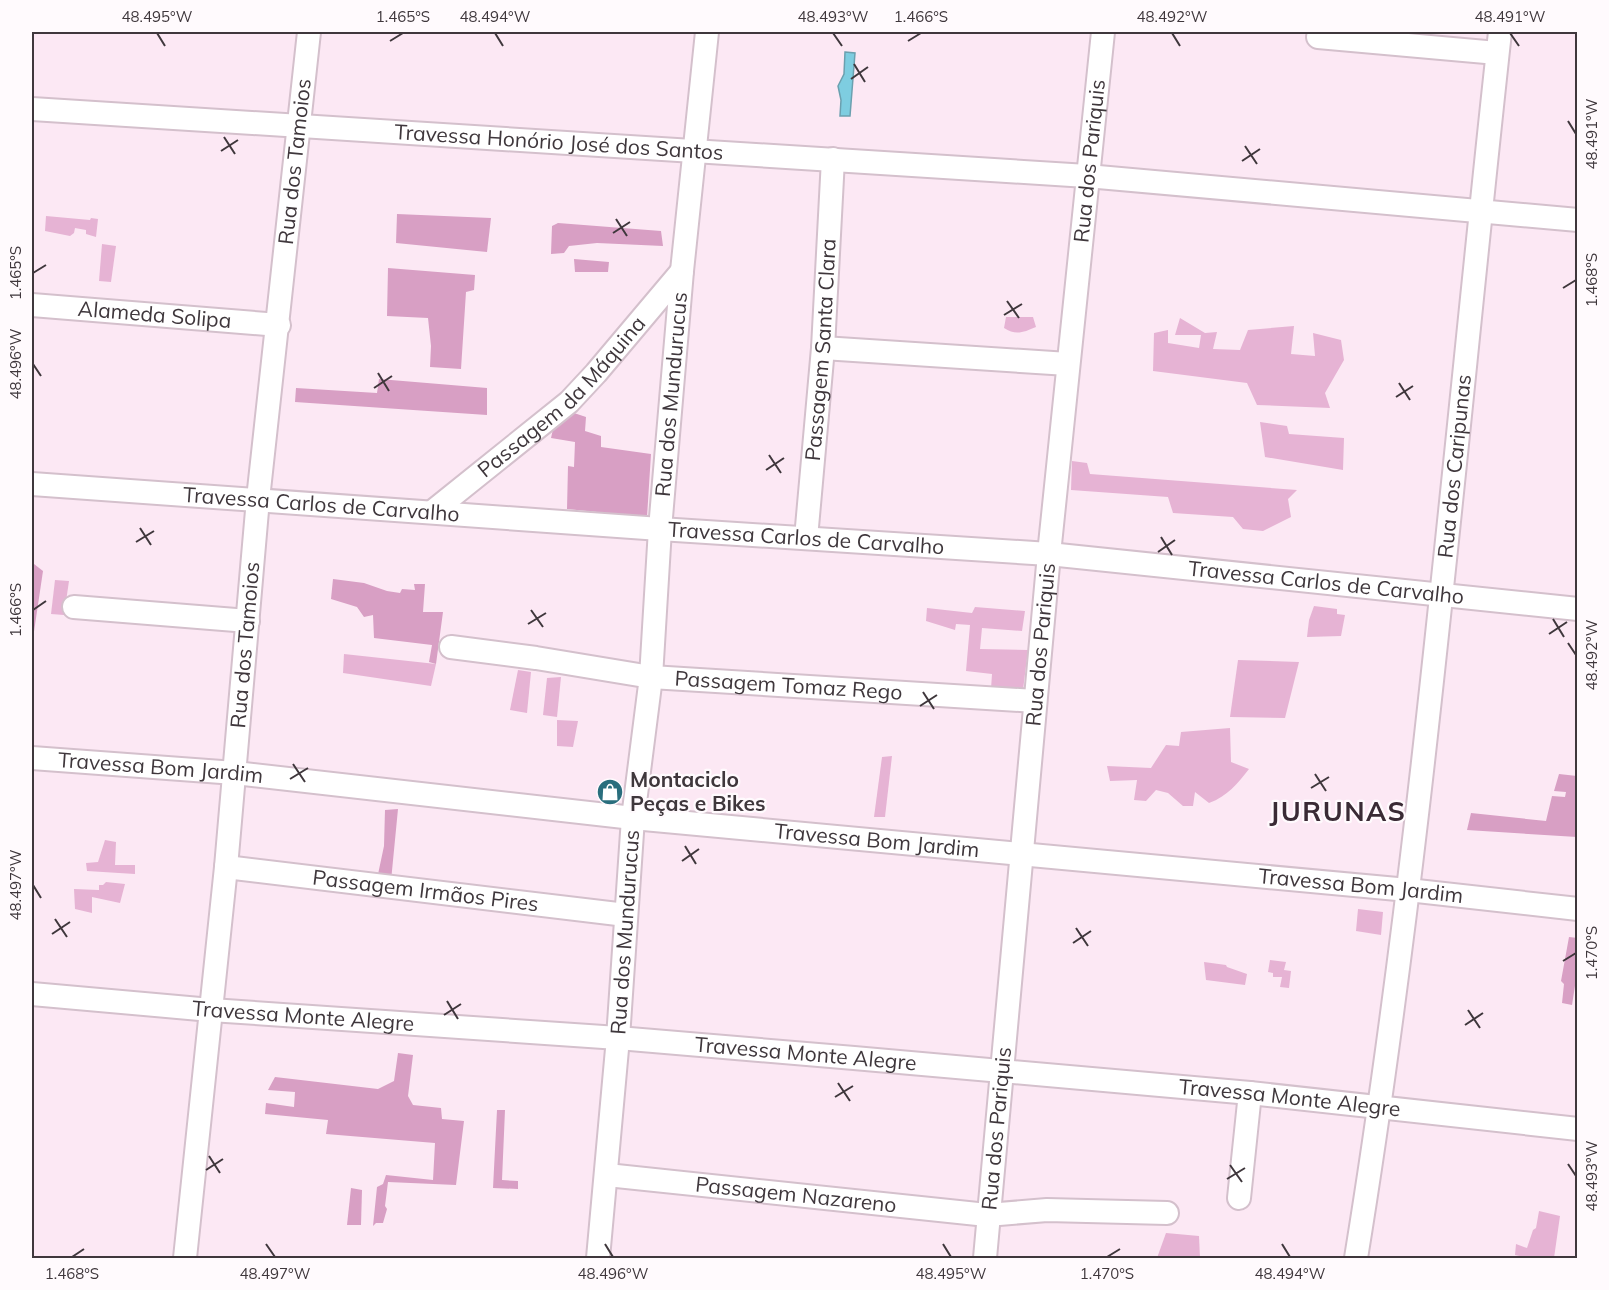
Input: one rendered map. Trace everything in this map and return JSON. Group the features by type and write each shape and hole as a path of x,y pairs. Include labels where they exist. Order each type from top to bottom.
{"street":[{"name":"Rua dos Tamoios","path":"185,1258 226,867 258,499 279,325 309,32"},
{"name":"Rua dos Mundurucus","path":"598,1258 618,1038 633,818 651,677 660,529 682,271 707,32"},
{"name":"Rua dos Pariquis","path":"985,1258 987,1215 1048,554 1103,32"},
{"path":"1318,37 1498,42"},
{"name":"Rua dos Caripunas","path":"1356,1258 1380,1109 1408,890 1482,211 1498,42"},
{"name":"Travessa Honório José dos Santos","path":"32,109 1088,176 1578,220"},
{"name":"Passagem Santa Clara","path":"806,538 823,348 833,159"},
{"name":"Passagem da Máquina","path":"432,512 569,402 682,271"},
{"name":"Alameda Solipa","path":"32,305 279,325"},
{"path":"823,348 1068,364"},
{"name":"Travessa Carlos de Carvalho","path":"32,483 660,529 1048,554 1578,609"},
{"path":"74,607 248,621"},
{"name":"Passagem Tomaz Rego","path":"451,647 651,677 1035,701"},
{"name":"Travessa Bom Jardim","path":"32,759 235,773 633,818 1408,890 1578,909"},
{"name":"Passagem Irmãos Pires","path":"226,867 626,915"},
{"name":"Travessa Monte Alegre","path":"32,994 211,1010 618,1038 1002,1071 1250,1093 1578,1129"},
{"path":"1239,1198 1250,1093"},
{"name":"Passagem Nazareno","path":"607,1175 987,1215 1047,1210 1167,1213"}],"shaded area":[{"path":"397,214 491,218 487,252 396,243"},
{"path":"46,216 98,219 96,237 86,234 86,230 75,228 74,233 70,236 45,231"},
{"path":"558,223 661,231 663,246 597,243 569,246 564,253 551,254 552,226"},
{"path":"102,244 116,246 111,282 99,281"},
{"path":"574,259 609,262 608,272 575,272"},
{"path":"388,268 475,275 474,290 466,292 461,369 430,367 431,346 428,318 387,316"},
{"path":"1006,317 1033,317 1036,327 1024,332 1012,332 1004,328"},
{"path":"1180,318 1205,333 1217,332 1213,349 1240,350 1248,330 1294,326 1291,354 1315,356 1313,333 1341,340 1344,360 1325,393 1330,408 1257,405 1247,383 1153,371 1154,333 1168,330 1168,343 1199,348 1201,335 1175,335"},
{"path":"379,379 487,388 487,415 295,402 296,388 377,393"},
{"path":"571,412 586,417 585,431 601,436 601,447 651,454 647,517 567,509 568,466 574,467 575,442 551,438 554,425"},
{"path":"1260,422 1287,426 1289,434 1344,438 1343,470 1265,457"},
{"path":"1072,461 1087,463 1090,474 1297,490 1288,499 1291,517 1263,531 1243,529 1233,517 1173,513 1168,497 1071,490"},
{"path":"34,564 43,571 32,645 32,565"},
{"path":"333,579 364,583 400,593 402,589 415,590 414,584 425,584 423,612 443,612 436,664 429,662 432,645 374,638 373,615 364,617 357,607 331,599"},
{"path":"55,580 69,581 64,615 51,614"},
{"path":"1314,606 1337,609 1337,614 1345,615 1341,636 1307,637"},
{"path":"975,607 1025,611 1022,631 982,628 980,649 1028,650 1023,690 991,689 992,674 966,671 970,625 956,624 955,630 926,621 927,608 972,613"},
{"path":"344,654 436,664 431,686 343,673"},
{"path":"1238,660 1299,662 1285,718 1230,717"},
{"path":"518,670 531,672 527,713 510,710"},
{"path":"561,677 557,717 543,715 547,678"},
{"path":"557,720 578,721 573,747 557,746"},
{"path":"1230,728 1231,762 1249,769 1232,789 1216,800 1209,803 1195,792 1193,806 1183,806 1168,793 1156,790 1146,801 1134,800 1137,780 1110,781 1107,766 1151,768 1166,745 1179,746 1181,732"},
{"path":"892,756 885,817 874,817 882,757"},
{"path":"1559,774 1577,776 1577,837 1467,830 1471,813 1546,821 1552,796 1565,797 1566,792 1554,791"},
{"path":"398,809 391,881 377,879 384,846 385,810"},
{"path":"105,840 116,842 115,865 135,865 135,874 87,871 86,863 98,862"},
{"path":"106,882 125,884 120,903 92,897 92,913 75,909 74,889 99,890 99,885"},
{"path":"1358,909 1383,912 1381,935 1356,931"},
{"path":"1569,937 1578,938 1577,973 1572,1005 1562,1003 1564,984 1561,981"},
{"path":"1270,960 1286,962 1284,970 1291,971 1289,988 1280,987 1282,977 1273,977 1273,973 1268,972"},
{"path":"1204,962 1226,965 1247,974 1245,985 1206,980"},
{"path":"398,1053 413,1055 408,1096 413,1105 441,1108 442,1119 464,1121 456,1185 388,1182 385,1206 387,1209 383,1223 376,1223 373,1226 377,1187 383,1184 386,1175 433,1180 435,1143 326,1134 328,1120 265,1114 266,1103 294,1107 295,1092 268,1090 275,1077 378,1089 394,1081"},
{"path":"497,1110 505,1110 502,1180 518,1181 518,1189 493,1188"},
{"path":"351,1188 362,1190 361,1225 347,1225"},
{"path":"1539,1211 1560,1216 1554,1258 1528,1258 1515,1255 1516,1244 1527,1248 1533,1230 1536,1228"},
{"path":"1166,1233 1199,1236 1200,1258 1157,1258"}],"water":[{"path":"845,52 855,53 850,116 840,116 841,100 838,86 844,74"}],"place":[{"name":"Montaciclo Peças e Bikes","path":"610,792"}],"district":[{"name":"JURUNAS","path":"1338,812"}]}
